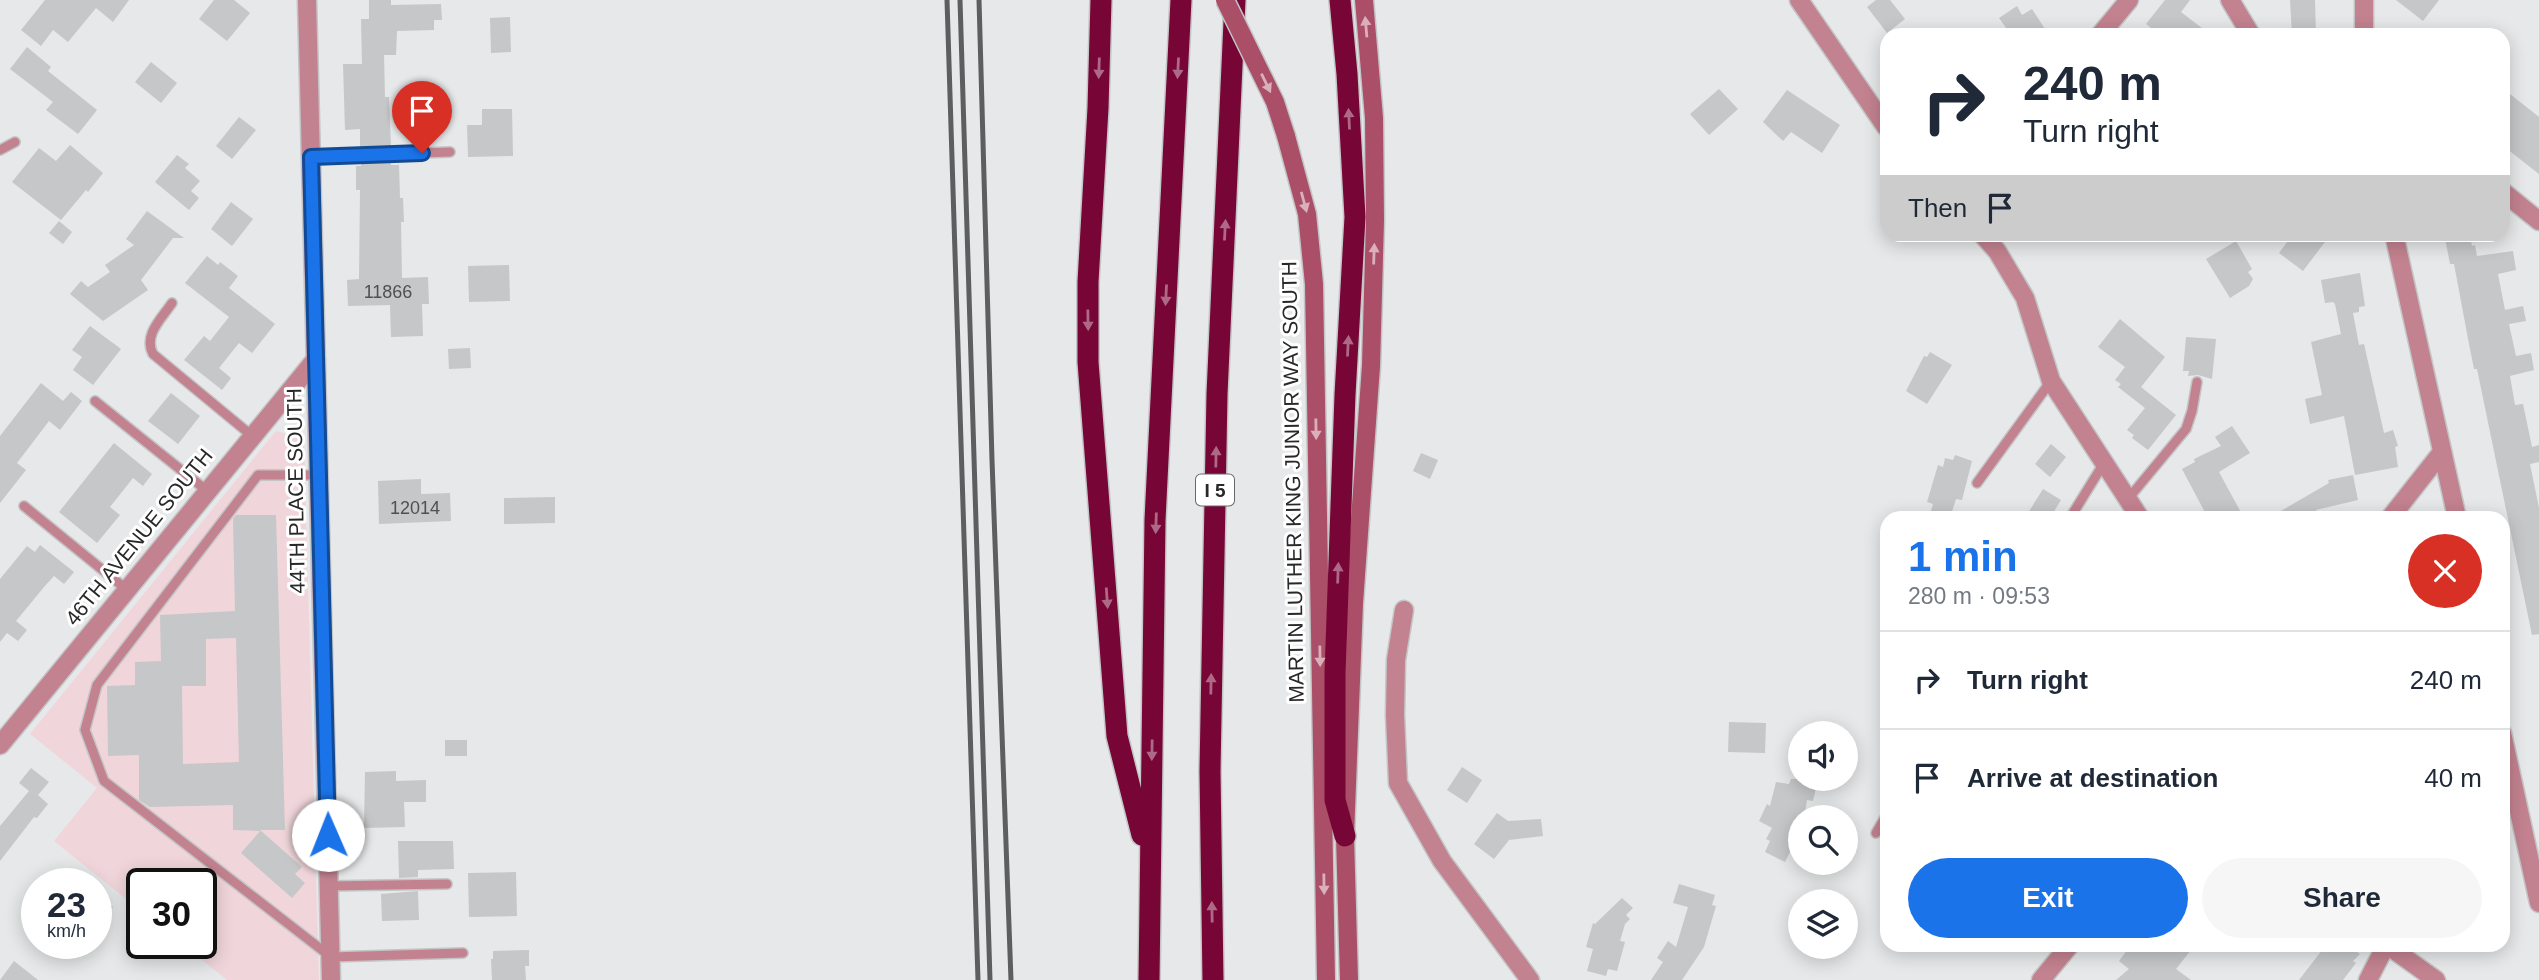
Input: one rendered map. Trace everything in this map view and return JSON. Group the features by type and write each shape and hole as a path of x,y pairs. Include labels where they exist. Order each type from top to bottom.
{"highway":[{"path":"1101,0 1088,282 1088,362 1117,736 1150,864"},
{"path":"1149,980 1155,520 1181,0"},
{"name":"I 5","path":"1213,980 1210,771 1217,394 1235,0"},
{"path":"1340,0 1355,217 1345,395 1335,673 1335,800 1345,836"}],"main road":[{"name":"MARTIN LUTHER KING JUNIOR WAY SOUTH","path":"1225,0 1275,102 1307,214 1314,284 1326,980"},
{"path":"1349,980 1345,836 1354,603 1371,366 1375,220 1374,118 1364,0"}],"street":[{"name":"44TH PLACE SOUTH","path":"307,0 331,980"},
{"path":"1799,0 1880,118"},
{"path":"2106,28 2129,0"},
{"path":"2230,0 2247,28"},
{"path":"2364,0 2364,28"},
{"path":"2510,197 2539,221"},
{"path":"1989,242 2025,298 2051,381 2136,511"},
{"path":"2396,242 2455,511"},
{"name":"46TH AVENUE SOUTH","path":"0,745 251,435 316,359"},
{"path":"2396,511 2442,452"},
{"path":"1404,610 1396,674 1398,783 1442,861 1530,980"},
{"path":"2510,770 2539,903"},
{"path":"2041,980 2064,952"},
{"path":"2368,980 2383,952"},
{"path":"2397,952 2436,980"}],"lane":[{"path":"0,150 15,142"},
{"path":"311,157 450,152"},
{"path":"172,303 150,336 150,349 251,435"},
{"path":"1977,483 2051,381"},
{"path":"2128,499 2186,429 2197,382"},
{"path":"95,401 206,491"},
{"path":"2074,511 2104,463"},
{"path":"319,475 258,475 97,685 85,730 104,780 331,957 463,953"},
{"path":"24,506 126,589"},
{"path":"1876,833 1880,826"},
{"path":"329,886 447,884"}],"shaded area":[{"path":"276,431 304,439 319,980 227,980 201,959 217,959 217,868 126,868 126,899 112,888 112,868 87,868 54,841 97,788 30,734"}],"building":[{"path":"45,0 129,0 113,22 96,8 68,42 53,30 41,46 21,30"},
{"path":"214,0 234,0 250,13 227,41 199,19"},
{"path":"369,0 391,0 391,5 441,4 442,20 434,20 434,30 397,31 396,55 384,55 385,97 389,97 391,147 360,148 360,129 345,130 343,64 362,64 361,19 369,19"},
{"path":"1876,0 1890,0 1905,19 1893,28 1883,28 1867,7"},
{"path":"2165,0 2190,0 2181,12 2202,28 2151,28 2146,24"},
{"path":"2290,0 2315,0 2316,28 2292,28"},
{"path":"2396,0 2439,0 2423,21"},
{"path":"2017,6 2022,15 2032,9 2044,28 2006,28 1999,18"},
{"path":"510,17 511,52 491,53 490,18"},
{"path":"27,47 51,67 48,71 97,110 78,134 46,110 53,102 10,69"},
{"path":"151,62 177,83 161,103 135,82"},
{"path":"1719,89 1738,109 1709,135 1690,114"},
{"path":"1787,90 1840,125 1822,153 1791,132 1783,141 1763,122"},
{"path":"2510,94 2539,117 2539,174 2510,151"},
{"path":"482,109 512,109 513,156 468,157 467,125 482,125"},
{"path":"239,117 256,130 232,159 216,146"},
{"path":"70,145 103,173 61,220 12,182 39,148 56,161"},
{"path":"177,155 189,164 185,168 200,181 191,191 199,198 189,210 155,182"},
{"path":"391,161 391,165 399,165 400,198 403,198 402,278 428,277 429,304 422,304 423,336 391,337 390,305 348,306 347,280 359,279 360,190 356,190 356,166 361,166 361,162"},
{"path":"231,202 253,219 232,246 211,229"},
{"path":"147,211 184,238 173,238 141,280 148,290 103,321 70,294 81,281 88,287 110,272 105,265 134,245 126,239"},
{"path":"59,221 72,232 63,244 49,233"},
{"path":"2237,242 2252,269 2248,272 2253,279 2249,286 2230,298 2206,259"},
{"path":"2287,242 2325,242 2303,271 2279,253"},
{"path":"2446,242 2471,242 2472,246 2475,245 2477,256 2513,251 2516,270 2498,274 2505,310 2523,306 2526,321 2509,324 2516,356 2531,353 2534,370 2510,376 2515,405 2523,404 2532,447 2539,445 2539,462 2530,464 2539,508 2539,634 2532,635 2510,529 2510,511 2506,511 2477,369 2474,369 2454,264 2450,264"},
{"path":"207,256 238,276 229,288 275,324 252,353 239,343 219,368 231,378 222,390 184,360 204,336 210,341 229,317 185,283"},
{"path":"509,265 510,301 469,302 468,266"},
{"path":"2360,273 2365,306 2359,307 2359,312 2353,313 2359,345 2364,344 2384,433 2393,430 2398,446 2395,447 2398,467 2355,475 2344,416 2310,424 2305,399 2322,395 2311,342 2341,334 2335,304 2325,303 2321,280"},
{"path":"2120,319 2165,357 2141,387 2176,415 2148,450 2132,438 2134,435 2127,430 2145,408 2118,387 2121,384 2115,380 2125,367 2098,347"},
{"path":"90,326 121,349 93,385 73,370 82,357 72,350"},
{"path":"2186,337 2216,339 2212,379 2198,375 2188,376 2189,371 2183,371"},
{"path":"470,348 471,368 449,369 448,349"},
{"path":"1930,352 1952,365 1927,404 1906,391 1924,356 1927,357"},
{"path":"41,383 63,401 71,392 82,401 60,430 49,421 17,463 26,470 0,503 0,436"},
{"path":"171,393 200,416 178,444 148,421"},
{"path":"2232,426 2250,453 2219,472 2240,511 2204,511 2182,469 2195,462 2194,459 2221,446 2215,437"},
{"path":"114,443 152,474 143,486 133,478 110,507 120,515 97,543 59,512"},
{"path":"2051,444 2066,457 2050,477 2035,464"},
{"path":"1421,453 1438,460 1430,479 1413,471"},
{"path":"1955,455 1972,461 1962,500 1956,499 1952,511 1931,511 1933,504 1927,502 1938,465 1943,467 1945,458 1953,460"},
{"path":"2353,475 2358,500 2317,511 2281,511 2329,483 2328,480"},
{"path":"421,479 421,494 450,493 451,521 379,524 378,481"},
{"path":"2043,489 2061,500 2054,511 2029,511"},
{"path":"555,497 555,523 504,524 504,498"},
{"path":"236,515 276,515 285,830 260,830 302,867 295,874 305,883 292,898 241,853 260,831 233,830 233,805 150,807 139,800 139,755 108,756 107,686 135,685 135,662 161,661 160,615 235,611 233,519","holes":["236,638 239,762 183,764 182,686 206,686 206,639"]},
{"path":"40,545 74,572 64,584 54,576 16,621 27,630 18,641 7,633 0,642 0,579 27,546 35,552"},
{"path":"1729,722 1766,723 1765,753 1728,752"},
{"path":"445,740 467,740 467,756 445,756"},
{"path":"1462,767 1482,780 1467,803 1447,790"},
{"path":"31,768 49,782 38,795 48,804 37,818 34,817 0,861 0,826 29,791 19,783"},
{"path":"396,771 396,781 426,780 426,802 404,802 405,827 364,828 365,772"},
{"path":"1776,782 1788,784 1788,791 1815,791 1813,801 1807,800 1806,805 1788,805 1788,856 1785,862 1765,852 1770,841 1766,839 1772,828 1759,821 1767,804 1770,806"},
{"path":"1497,813 1508,821 1541,819 1543,836 1509,840 1494,859 1474,844"},
{"path":"398,841 453,841 454,869 418,870 418,877 399,878"},
{"path":"516,872 517,916 469,917 468,873"},
{"path":"1679,884 1715,895 1712,905 1716,906 1704,947 1682,980 1651,980 1663,962 1657,958 1668,941 1676,947 1688,907 1673,903"},
{"path":"418,891 419,920 382,921 381,894"},
{"path":"1622,898 1633,908 1626,915 1630,919 1625,924 1620,941 1625,942 1617,971 1608,969 1606,976 1587,971 1593,949 1586,947 1593,923"},
{"path":"529,950 529,966 525,966 526,980 492,980 493,951"},
{"path":"2126,952 2189,952 2176,969 2191,980 2116,980 2129,969 2119,961"},
{"path":"2321,952 2360,954 2343,980 2299,980"},
{"path":"14,961 38,980 0,980"}],"railway":[{"path":"947,0 978,980"},
{"path":"960,0 990,980"},
{"path":"979,0 1011,980"}],"route":[{"path":"328,835 311,157 422,153"}]}
